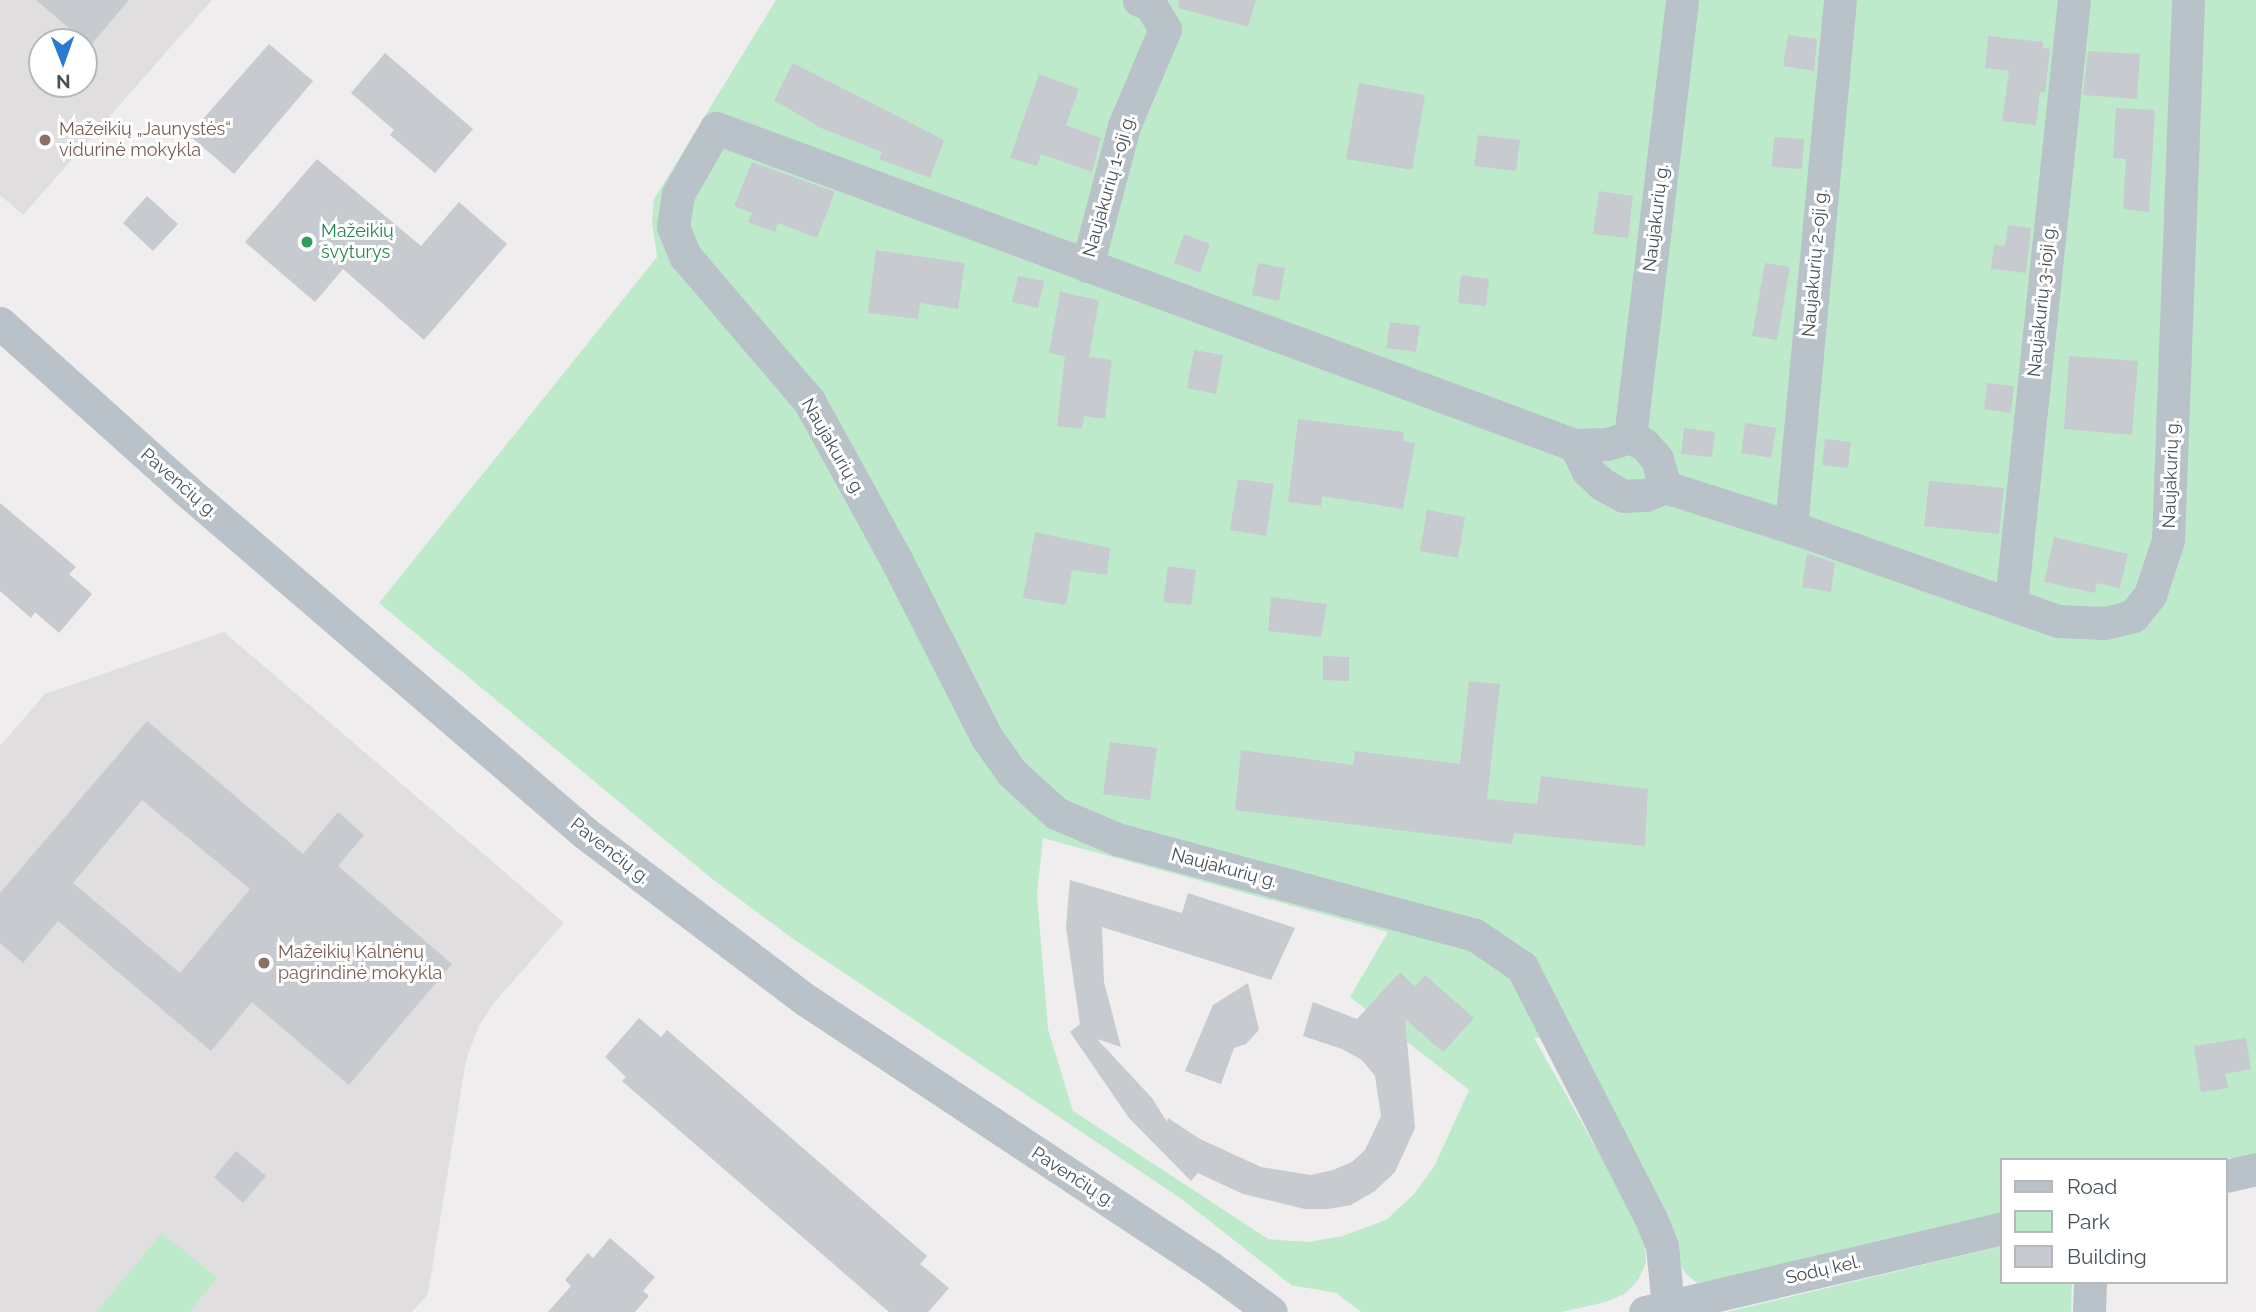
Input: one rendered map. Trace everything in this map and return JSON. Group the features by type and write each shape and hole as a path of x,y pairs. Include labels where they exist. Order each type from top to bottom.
{"street":[{"name":"Naujakurių 1-oji g.","path":"1087,266 1124,126 1165,29 1150,4 1139,0"},
{"name":"Naujakurių g.","path":"1656,1309 1662,1246 1651,1219 1522,967 1475,935 1116,839 1056,813 1012,773 988,738 897,561 809,401 685,257 673,226 678,194 716,128 1575,445 1606,444 1630,437 1682,0"},
{"name":"Naujakurių 2-oji g.","path":"1791,527 1840,0"},
{"name":"Naujakurių 3-ioji g.","path":"2011,602 2074,0"},
{"name":"Naujakurių g.","path":"1665,487 2011,602 2058,621 2105,623 2133,616 2150,595 2168,540 2188,0"},
{"name":"Pavenčių g.","path":"0,323 186,490 585,833 806,1000 1211,1268 1271,1312"},
{"path":"1575,445 1587,470 1602,484 1624,496 1646,495 1665,487 1657,460 1644,444 1630,437"},
{"path":"2228,1176 2256,1169"},
{"name":"Sodų kel.","path":"1656,1309 2000,1228"},
{"path":"2089,1312 2090,1284"}],"shaded area":[{"name":"Mažeikių „Jaunystės“ vidurinė mokykla","path":"0,0 212,0 23,215 0,195"},
{"name":"Mažeikių Kalnėnų pagrindinė mokykla","path":"224,632 564,923 493,1004 478,1028 466,1060 428,1294 412,1312 0,1312 0,746 45,694"}],"green space":[{"path":"776,0 2256,0 2256,1158 2000,1158 2000,1216 1709,1283 1697,1283 1686,1274 1678,1260 1567,1034 1534,1038 1635,1217 1645,1245 1646,1263 1638,1280 1626,1293 1606,1302 1561,1312 1361,1312 1336,1293 1291,1285 1183,1200 792,938 711,878 379,603 657,257 652,221 654,199","holes":["1043,838 1388,932 1350,997 1469,1090 1435,1165 1414,1194 1386,1220 1343,1236 1308,1242 1268,1239 1073,1111 1048,1029 1037,894"]},
{"path":"162,1233 217,1278 189,1312 96,1312"},
{"path":"2000,1246 2000,1284 2072,1284 2071,1312 1727,1312"}],"building":[{"path":"36,0 129,0 98,37 98,28 69,28"},
{"path":"1179,0 1256,0 1248,27 1178,8"},
{"path":"1788,35 1817,39 1814,71 1783,66"},
{"path":"1988,36 2043,42 2043,48 2050,49 2045,93 2040,92 2036,125 2002,121 2009,71 1985,68"},
{"path":"269,44 313,81 234,174 189,135"},
{"path":"2088,51 2140,54 2137,99 2083,95"},
{"path":"385,53 473,129 435,173 390,135 394,130 351,93"},
{"path":"793,63 944,140 930,178 879,159 882,152 821,128 774,100"},
{"path":"1039,74 1079,89 1066,125 1101,138 1092,172 1041,154 1037,166 1010,158"},
{"path":"1359,83 1425,95 1412,170 1346,159"},
{"path":"2116,108 2155,110 2149,212 2123,209 2126,159 2113,158"},
{"path":"1478,135 1520,140 1516,171 1474,166"},
{"path":"1774,137 1804,139 1802,169 1772,167"},
{"path":"317,159 421,246 459,202 507,244 424,340 343,269 315,302 245,242"},
{"path":"752,162 835,192 817,238 778,223 775,232 748,222 752,213 734,206"},
{"path":"1599,191 1633,196 1628,238 1593,234"},
{"path":"147,196 178,224 153,251 123,223"},
{"path":"2008,225 2031,228 2026,273 1991,269 1994,245 2005,246"},
{"path":"1184,234 1210,244 1200,273 1174,263"},
{"path":"876,250 965,263 958,309 920,303 918,319 868,313"},
{"path":"1258,263 1285,268 1279,301 1252,295"},
{"path":"1765,263 1790,267 1777,340 1752,336"},
{"path":"1461,275 1489,279 1486,306 1458,303"},
{"path":"1018,276 1044,281 1038,308 1012,302"},
{"path":"1060,292 1099,300 1089,357 1112,360 1105,419 1084,416 1082,429 1057,426 1065,356 1049,353"},
{"path":"1390,322 1420,326 1416,352 1386,348"},
{"path":"1194,350 1223,355 1216,394 1187,388"},
{"path":"2069,356 2138,361 2132,435 2064,429"},
{"path":"1987,383 2014,386 2011,413 1984,409"},
{"path":"1298,419 1404,432 1403,441 1415,443 1403,509 1322,496 1321,506 1288,502"},
{"path":"1745,423 1776,428 1771,458 1741,453"},
{"path":"1684,428 1715,432 1712,457 1681,454"},
{"path":"1825,439 1851,442 1848,468 1822,465"},
{"path":"1238,479 1274,484 1266,536 1230,530"},
{"path":"1929,481 2004,488 1999,534 1924,526"},
{"path":"0,503 76,567 69,574 92,594 59,633 35,612 31,618 0,591"},
{"path":"1427,510 1465,517 1458,558 1420,551"},
{"path":"1035,532 1110,548 1107,575 1072,570 1066,605 1023,598"},
{"path":"2054,537 2128,554 2120,588 2097,583 2095,593 2044,582"},
{"path":"1807,553 1835,563 1831,592 1802,587"},
{"path":"1168,566 1196,570 1191,605 1163,602"},
{"path":"1271,597 1327,604 1321,637 1268,631"},
{"path":"1323,656 1349,657 1349,681 1323,680"},
{"path":"1469,681 1500,684 1487,799 1537,804 1541,776 1648,789 1645,846 1514,833 1512,844 1235,810 1241,750 1353,765 1355,751 1460,764"},
{"path":"147,721 303,854 338,812 364,835 338,866 452,964 349,1085 252,1002 211,1051 58,921 23,963 0,943 0,893","holes":["142,800 250,889 180,973 73,883"]},
{"path":"1110,742 1157,748 1150,800 1103,794"},
{"path":"1070,880 1182,913 1188,893 1295,928 1271,980 1102,927 1104,982 1121,1047 1097,1039 1152,1098 1167,1122 1168,1118 1200,1139 1261,1167 1311,1175 1352,1162 1365,1150 1381,1116 1375,1076 1362,1060 1342,1049 1303,1036 1313,1002 1357,1019 1400,972 1415,987 1425,975 1474,1018 1443,1052 1405,1019 1415,1128 1395,1172 1375,1191 1351,1205 1328,1209 1305,1209 1243,1194 1198,1173 1191,1181 1129,1118 1070,1032 1080,1024 1066,927"},
{"path":"1248,983 1259,1030 1246,1044 1234,1048 1221,1084 1185,1071 1213,1005"},
{"path":"639,1018 661,1037 667,1030 927,1256 920,1264 949,1288 928,1312 889,1312 622,1081 626,1077 605,1057"},
{"path":"2246,1038 2251,1069 2225,1074 2228,1088 2201,1092 2194,1046"},
{"path":"236,1151 266,1176 243,1203 214,1177"},
{"path":"610,1238 655,1277 643,1291 649,1296 635,1312 548,1312 571,1286 565,1280 588,1253 593,1258"}],"place":[{"name":"Mažeikių „Jaunystės“ vidurinė mokykla","path":"45,140"},
{"name":"Mažeikių švyturys","path":"307,242"},
{"name":"Mažeikių Kalnėnų pagrindinė mokykla","path":"264,963"}]}
